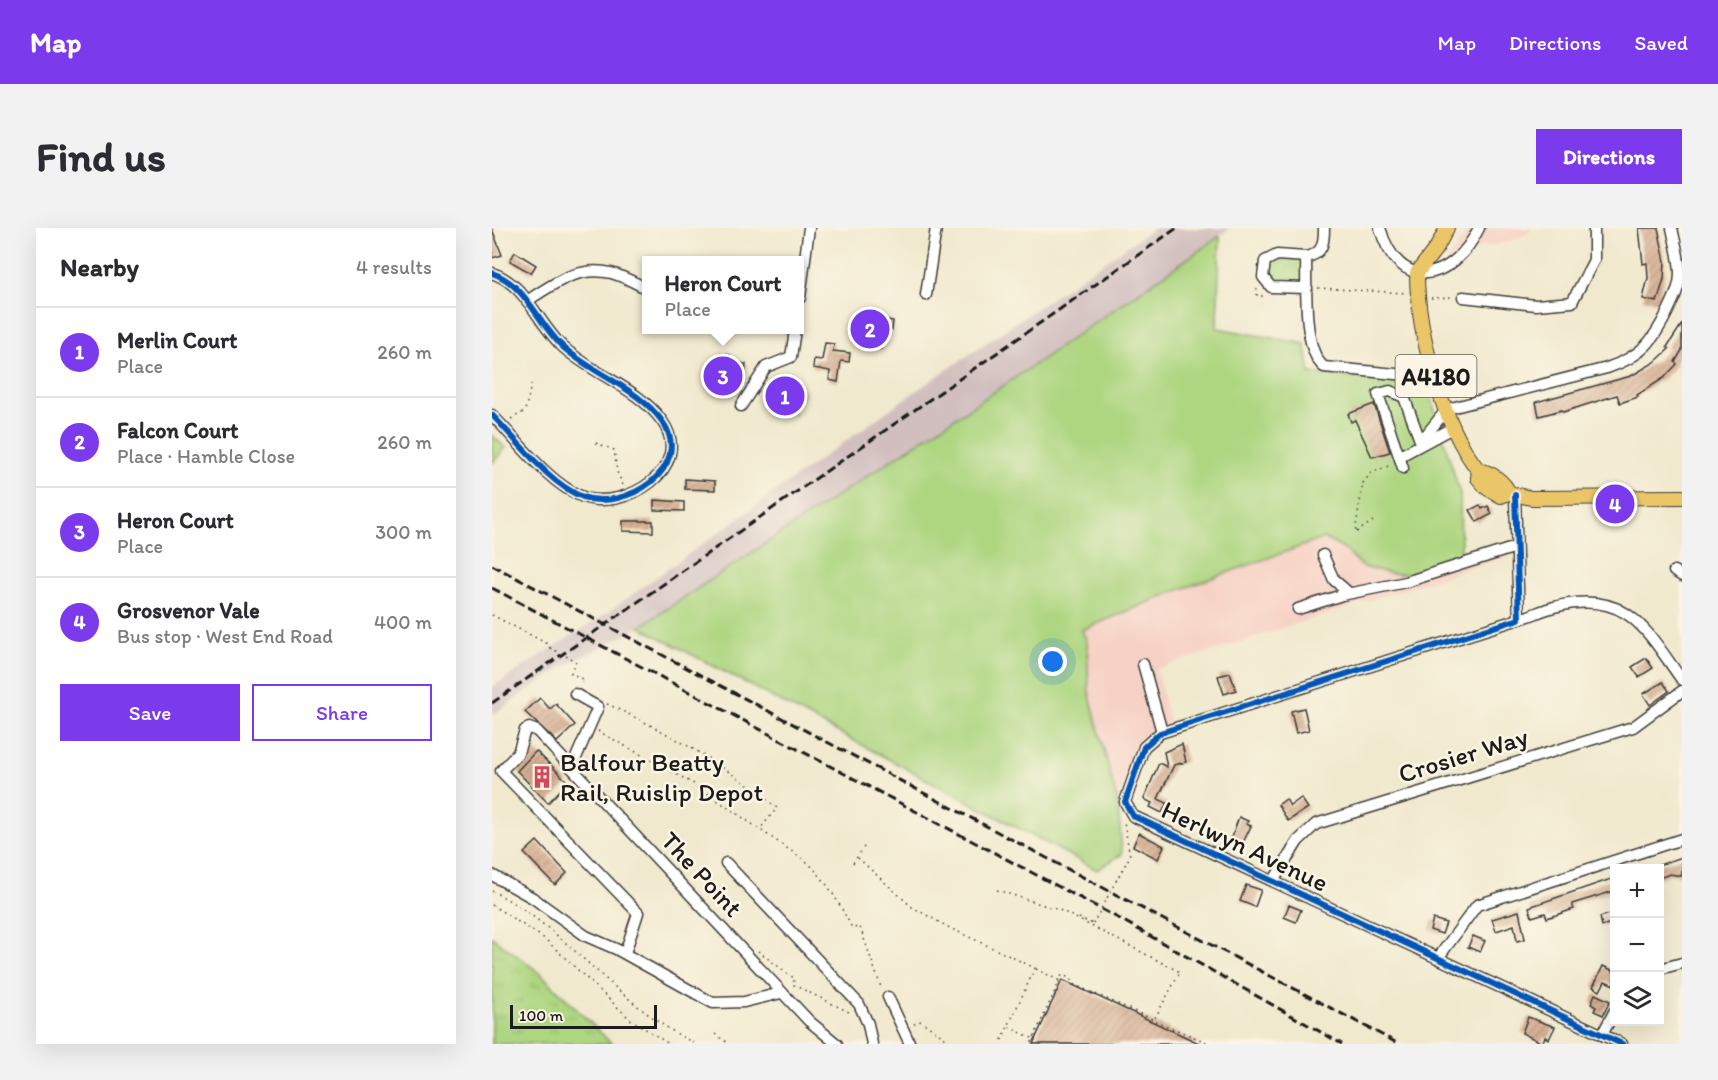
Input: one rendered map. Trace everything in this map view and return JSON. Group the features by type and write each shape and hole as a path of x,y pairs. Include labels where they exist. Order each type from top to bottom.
{"main road":[{"path":"1417,273 1437,247 1447,228"},
{"name":"A4180","path":"1417,273 1421,329 1454,427 1479,471 1487,471 1506,486 1512,494"},
{"path":"1512,494 1531,498 1682,497"}],"street":[{"path":"804,267 809,228"},
{"path":"926,295 936,228"},
{"path":"1307,288 1276,288 1267,284 1263,277 1263,264 1268,258 1317,254 1323,247 1324,228"},
{"path":"1380,228 1394,256 1417,273 1429,275 1448,267 1479,228"},
{"path":"1463,297 1536,305 1572,302 1594,260 1594,228"},
{"path":"1402,462 1447,409 1607,368 1636,355 1656,335 1678,290 1680,264 1672,228"},
{"path":"1306,256 1311,348 1318,363 1324,368 1437,378"},
{"path":"527,301 564,278 588,272 610,273 642,286"},
{"path":"492,273 513,284 550,334 564,348 641,400 656,414 668,431 670,458 662,472 650,483 627,493 600,500 585,498 571,491 492,415"},
{"path":"741,406 766,367 796,360 795,334"},
{"path":"1402,462 1378,394 1390,391 1404,397 1420,440"},
{"path":"1420,440 1454,427"},
{"path":"1512,494 1520,619"},
{"path":"1298,609 1349,593 1373,591 1406,582 1516,547"},
{"path":"1323,555 1334,580 1349,593"},
{"name":"Herlwyn Avenue","path":"1622,1044 1133,816 1128,811 1125,802 1128,785 1144,747 1151,738 1162,732 1556,606 1600,603 1624,610 1642,625 1682,680"},
{"path":"1143,664 1162,732"},
{"path":"572,767 598,707 577,690"},
{"name":"Crosier Way","path":"1274,880 1298,841 1316,824 1633,727 1682,691"},
{"name":"The Point","path":"625,953 638,913 501,771 518,753 525,730 529,728 537,731 572,767 808,1021 837,1044"},
{"path":"1438,958 1478,905 1682,838"},
{"path":"726,863 842,984 861,1010 872,1044"},
{"path":"492,875 533,898 586,936 625,953 713,1003 744,1002 781,993"},
{"path":"1664,968 1682,963"},
{"path":"888,997 910,1044"},
{"path":"1602,1035 1610,1020"}],"path":[{"path":"1307,288 1406,293"},
{"path":"1429,298 1463,297"},
{"path":"501,424 525,411 532,381"},
{"path":"596,443 614,450 617,472 627,493"},
{"path":"1372,521 1355,533 1363,483 1371,472 1402,462"},
{"path":"492,615 546,643 550,648 576,662 571,672 584,680 577,690"},
{"path":"604,702 704,754 777,808 760,829"},
{"path":"592,729 672,770 807,862 823,877 852,928 860,927 884,995 888,997"},
{"path":"1078,919 1079,917 1093,924 1130,856 1123,818 1128,811"},
{"path":"853,863 866,844"},
{"path":"858,858 912,907 1060,981"},
{"path":"997,890 1078,919 1180,972 1154,1020"},
{"path":"492,891 542,922 641,1010 696,1044"},
{"path":"492,905 545,939 630,1019 669,1044"},
{"path":"756,949 795,979 792,984 855,1016 861,1010"},
{"path":"1000,1044 1035,968"},
{"path":"1031,1044 1062,975 1070,978 1073,984 1192,1038 1198,1036 1211,1044"},
{"path":"902,1030 921,1021 953,1044"},
{"path":"1008,1027 1034,1038"},
{"path":"714,1034 729,1044"}],"shaded area":[{"path":"1154,228 1230,228 1009,382 640,627 560,668 492,715 492,687 604,615 907,397"},
{"path":"1470,228 1532,228 1527,234 1508,242 1463,251 1444,265"},
{"path":"1324,538 1345,550 1363,567 1410,575 1461,556 1510,543 1510,555 1156,669 1170,724 1150,731 1140,740 1118,804 1089,692 1087,642 1082,631 1173,592"}],"green space":[{"path":"1220,236 1217,328 1305,344 1310,373 1427,385 1460,493 1461,556 1410,575 1390,573 1363,567 1345,550 1324,538 1173,592 1082,630 1087,642 1089,692 1118,804 1122,854 1097,870 640,627 1009,382"},
{"path":"1306,257 1307,288 1271,287 1265,261"},
{"path":"492,435 506,448 492,463"},
{"path":"492,937 540,973 612,1044 492,1044"}],"building":[{"path":"1639,228 1658,228 1665,261 1664,279 1657,302 1643,299 1648,278 1647,263 1643,264"},
{"path":"492,229 502,255 492,258"},
{"path":"515,252 536,265 531,273 510,261"},
{"path":"868,311 877,312 876,318 893,321 892,330 884,329 881,349 872,348 873,338 856,336 858,327 865,328"},
{"path":"1682,324 1682,350 1675,362 1677,364 1664,378 1637,395 1638,397 1620,403 1617,395 1563,412 1562,410 1539,416 1536,402 1631,376 1655,362 1669,349 1667,347"},
{"path":"825,343 834,344 833,351 850,353 849,362 841,361 838,382 829,380 830,371 813,368 814,359 822,360"},
{"path":"721,354 730,355 729,361 746,364 745,373 737,372 734,392 725,391 726,381 709,379 711,370 718,371"},
{"path":"779,377 788,379 787,386 804,389 803,398 797,397 794,414 785,413 786,405 766,402 767,393 777,394"},
{"path":"1374,404 1390,452 1372,457 1355,420 1351,422 1348,414"},
{"path":"685,479 715,481 715,490 685,489"},
{"path":"654,500 684,502 684,511 654,510"},
{"path":"1480,505 1482,509 1488,506 1492,514 1477,522 1470,510"},
{"path":"623,521 653,521 653,532 623,531"},
{"path":"1646,658 1653,668 1639,677 1632,667"},
{"path":"1230,673 1236,690 1224,694 1218,676"},
{"path":"1663,682 1669,691 1650,705 1643,694"},
{"path":"540,698 550,709 556,704 575,725 557,742 525,712"},
{"path":"1304,708 1309,730 1296,733 1291,711"},
{"path":"1182,744 1186,762 1174,765 1158,799 1167,803 1162,813 1150,807 1152,803 1144,799 1159,763 1167,767 1164,752"},
{"name":"Balfour Beatty Rail, Ruislip Depot","path":"536,751 568,782 548,803 517,771"},
{"path":"1301,798 1308,808 1288,821 1278,805 1286,799 1290,806"},
{"path":"1239,817 1248,821 1246,824 1251,826 1242,845 1231,839"},
{"path":"1139,833 1164,846 1158,859 1133,846"},
{"path":"537,841 567,873 555,885 524,853"},
{"path":"1682,857 1682,876 1670,874 1664,876 1664,864 1662,864"},
{"path":"1610,879 1610,892 1572,904 1574,909 1547,918 1545,913 1532,917 1529,907"},
{"path":"1246,885 1261,890 1255,907 1240,901"},
{"path":"1289,905 1301,910 1296,922 1284,917"},
{"path":"1519,911 1525,939 1517,941 1514,925 1496,931 1492,919"},
{"path":"1610,914 1610,923 1602,926 1600,917"},
{"path":"1433,919 1446,923 1442,934 1430,930"},
{"path":"1473,936 1485,941 1480,952 1468,947"},
{"path":"1603,966 1610,969 1610,983 1605,981 1600,991 1593,987"},
{"path":"1062,980 1201,1044 1033,1044"},
{"path":"1595,994 1610,1001 1603,1015 1594,1011 1596,1007 1591,1004"},
{"path":"1528,1017 1555,1027 1549,1039 1545,1037 1542,1043 1522,1033"}],"railway":[{"path":"492,703 1177,228"},
{"path":"492,565 1399,1044"},
{"path":"492,588 1120,919 1342,1044"}],"cycle path":[{"path":"492,273 504,278 523,295 563,347 588,366 641,399 652,409 662,421 670,438 670,455 663,470 651,482 635,492 617,498 600,500 583,497 558,483 534,461 492,415"},
{"path":"1515,495 1519,619 1160,733 1144,747 1125,802 1133,816 1622,1044"}],"place":[{"name":"Falcon Court","path":"870,329"},
{"name":"Heron Court","path":"723,376"},
{"name":"Merlin Court","path":"785,396"},
{"name":"Grosvenor Vale","path":"1615,504"},
{"name":"Balfour Beatty Rail, Ruislip Depot","path":"542,777"}]}
